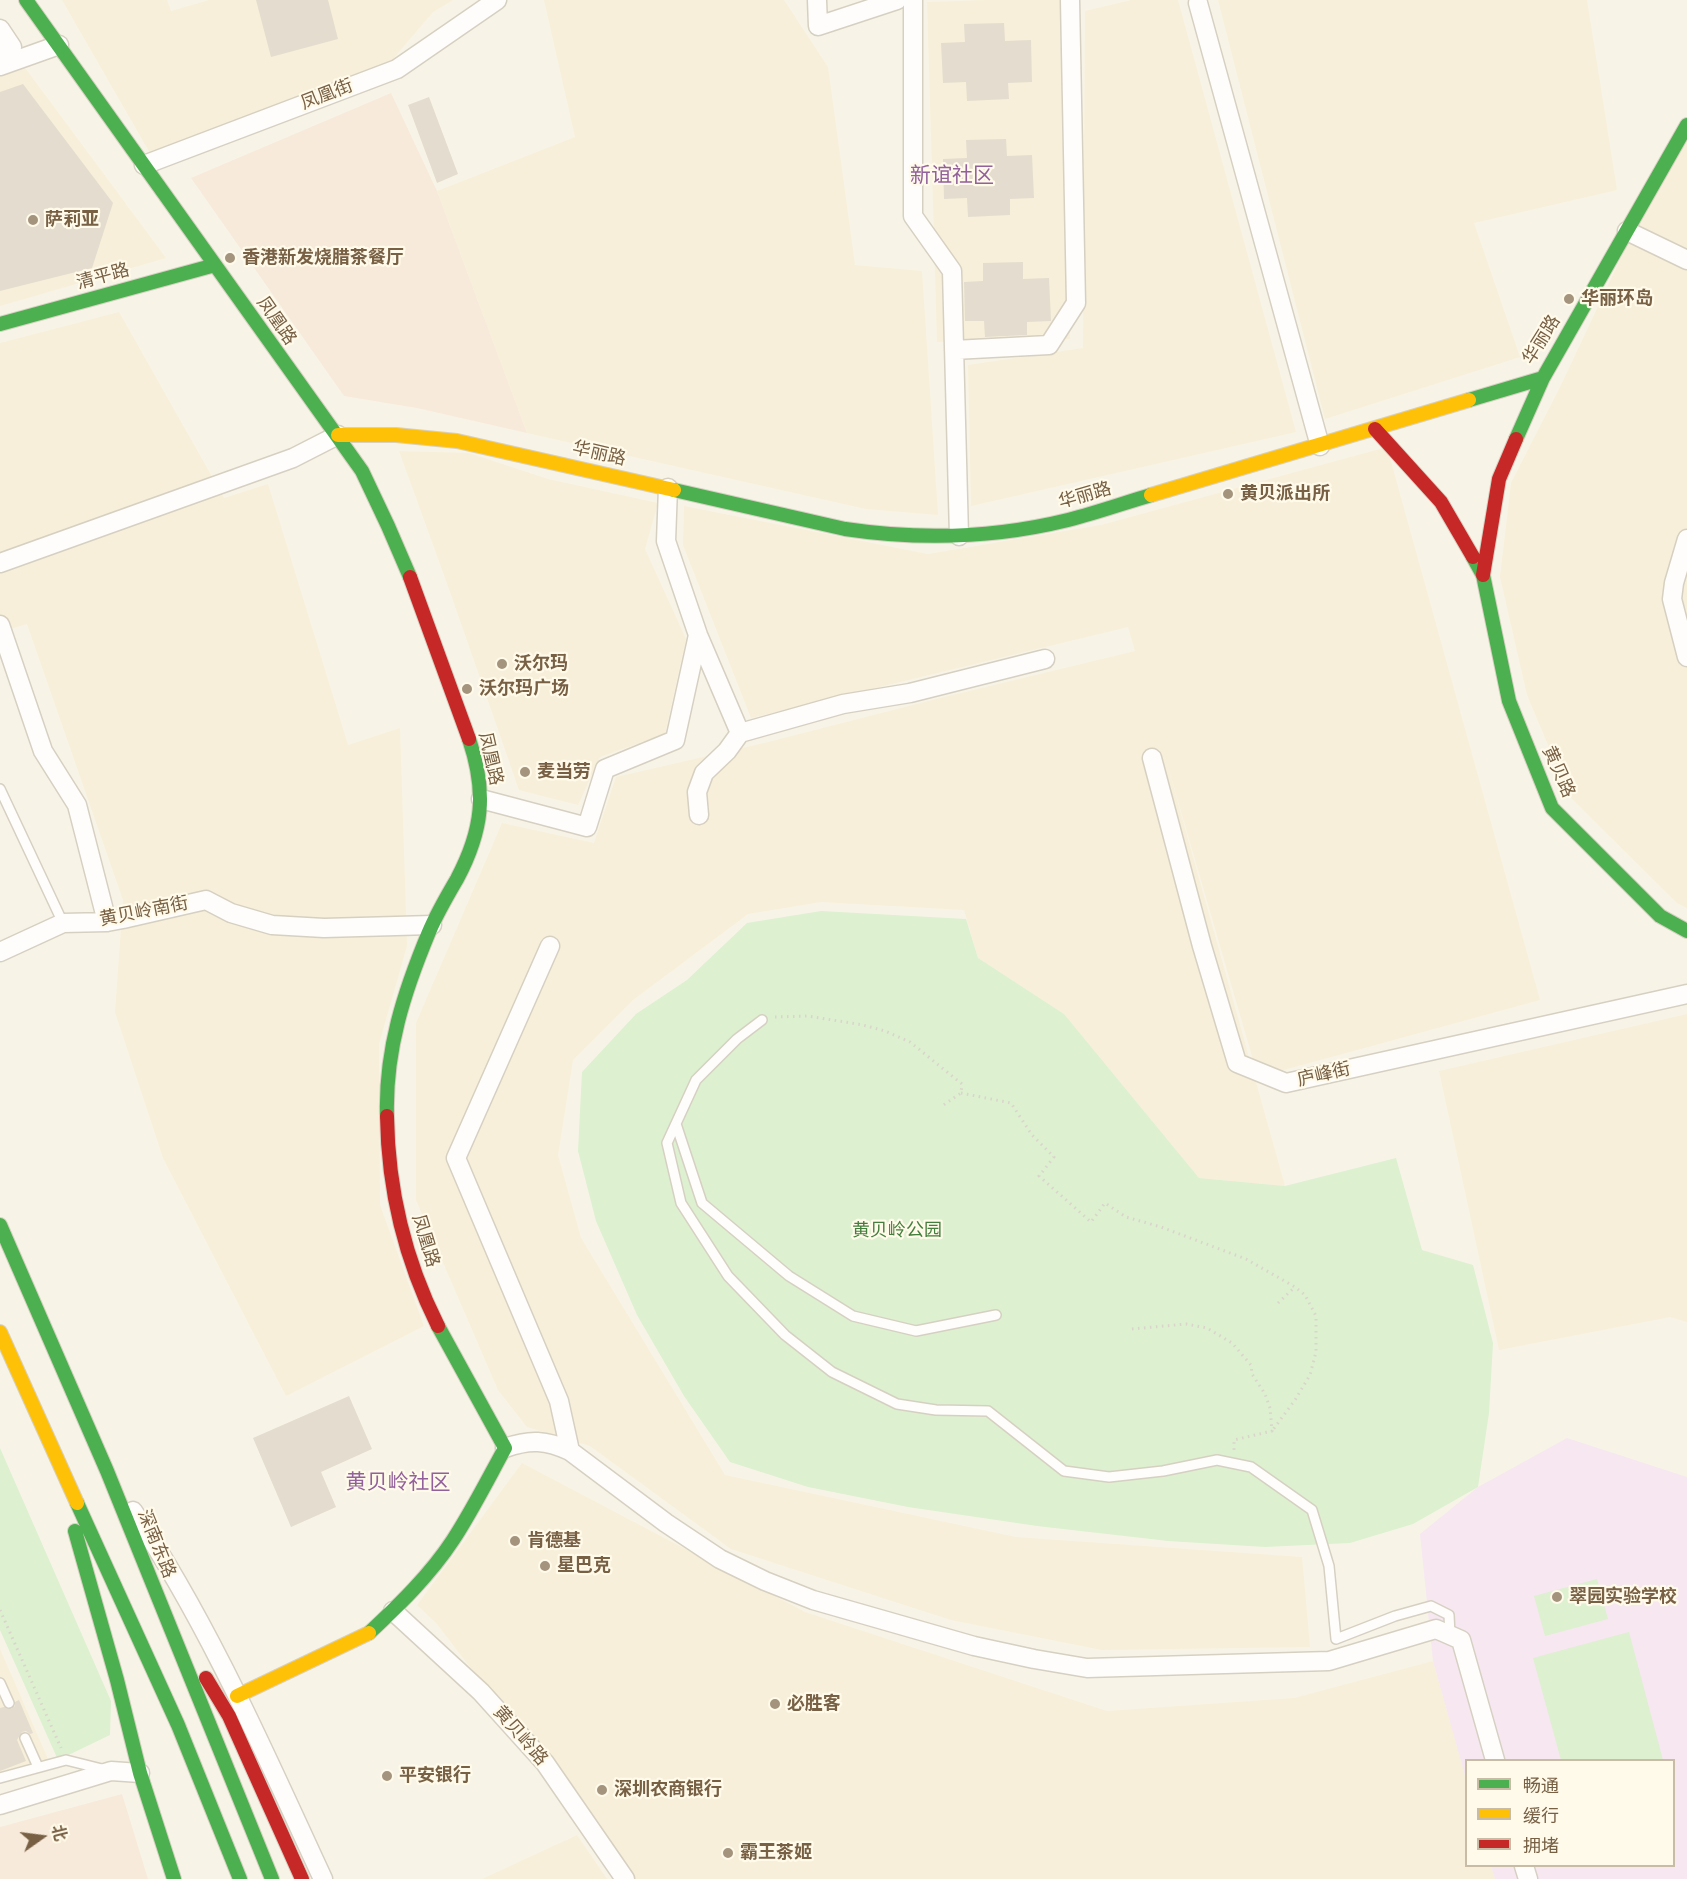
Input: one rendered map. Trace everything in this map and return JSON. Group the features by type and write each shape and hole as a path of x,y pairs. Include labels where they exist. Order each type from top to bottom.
{"street":[{"name":"凤凰路","path":"26,0 362,471 400,548 472,752 480,785 479,825 473,848 432,925 406,992 390,1052 386,1100 388,1150 398,1214 412,1267 448,1343 505,1448"},
{"name":"凤凰街","path":"144,165 397,69 497,0"},
{"path":"817,0 818,26 897,0"},
{"path":"913,0 913,216 952,271 959,536"},
{"path":"954,350 1049,345 1076,303 1070,0"},
{"path":"1198,3 1320,446"},
{"path":"0,29 12,47 0,51"},
{"path":"0,66 59,45"},
{"name":"华丽路","path":"338,435 396,435 457,441 845,530 900,537 959,536 1010,531 1067,520 1543,378 1687,125"},
{"path":"1627,231 1685,254"},
{"name":"清平路","path":"0,324 215,266"},
{"name":"黄贝路","path":"1483,575 1499,479 1543,378"},
{"name":"黄贝路","path":"1374,429 1441,502 1483,575 1509,701 1552,808 1660,916 1687,930"},
{"path":"0,563 293,458 338,435"},
{"path":"668,488 666,541 698,635 740,733"},
{"path":"1687,539 1674,583 1672,599 1687,657"},
{"path":"0,625 43,751 77,805 107,922"},
{"path":"481,799 587,827 605,769 675,740 698,635"},
{"path":"699,815 697,792 704,773 728,751 740,733 843,704 909,693 1045,659"},
{"name":"庐峰街","path":"1152,758 1202,946 1237,1062 1286,1083 1687,994"},
{"name":"黄贝岭南街","path":"0,952 63,923 107,922 206,900 231,913 272,926 324,928 432,925"},
{"path":"550,946 456,1158 559,1401 570,1451"},
{"name":"深南东路","path":"0,1225 107,1471 272,1879"},
{"path":"0,1332 178,1725 240,1879"},
{"path":"229,1716 229,1704 236,1685 368,1634 393,1611 436,1563 453,1540 505,1448 522,1442 541,1441 556,1444 570,1451 666,1523 720,1559 765,1581 813,1600 974,1646 1034,1659 1086,1668 1329,1661 1436,1629 1461,1640 1494,1759"},
{"path":"50,1443 117,1680 140,1773 174,1879"},
{"path":"107,1471 165,1558 236,1685 323,1879"},
{"path":"161,1603 229,1716 302,1879"},
{"path":"362,1620 393,1611"},
{"name":"黄贝岭路","path":"393,1611 481,1692 545,1763 625,1879"},
{"path":"0,1804 111,1771 140,1773"}],"lane":[{"path":"0,789 63,923"},
{"path":"762,1020 737,1039 696,1080 667,1143 681,1203 728,1276 784,1335 832,1372 897,1404 936,1410 988,1411 1064,1471 1109,1477 1163,1471 1217,1460 1251,1467 1312,1510 1329,1566 1336,1639 1395,1616 1431,1606 1449,1615 1450,1635"},
{"path":"676,1124 702,1203 789,1276 853,1316 916,1331 996,1315"},
{"path":"0,1683 9,1703"},
{"path":"25,1738 38,1767"},
{"path":"0,1778 66,1760 111,1771"}],"path":[{"path":"762,1020 781,1016 808,1016 885,1030 910,1042 962,1084 961,1093"},
{"path":"942,1106 961,1093 1011,1103 1032,1135 1054,1157 1039,1176 1091,1222 1105,1203 1126,1217 1161,1227 1246,1259 1305,1295 1317,1316 1316,1352 1310,1375 1272,1431 1234,1440 1233,1463"},
{"path":"1278,1303 1295,1287"},
{"path":"1132,1329 1186,1324 1207,1328 1232,1343 1251,1365 1252,1374 1265,1394 1270,1408 1272,1431"},
{"path":"0,1610 66,1760"}],"shaded area":[{"path":"62,0 167,0 171,11 209,0 453,0 433,12 392,60 275,108 150,153"},
{"path":"544,0 784,0 828,67 855,265 922,271 938,515 866,509 527,433 437,191 575,137"},
{"path":"1060,0 1070,339 937,342 927,2"},
{"path":"1131,0 1178,0 1296,432 971,506 968,365 1083,348 1085,11"},
{"path":"1218,0 1587,0 1617,190 1474,223 1520,357 1325,419"},
{"path":"0,29 17,57 166,258 0,306"},
{"path":"391,93 437,191 527,433 417,408 344,396 191,178"},
{"path":"1687,141 1687,908 1677,903 1570,797 1527,695 1500,577 1511,483 1561,385 1634,230"},
{"path":"119,312 224,498 268,484 348,745 400,728 407,946 379,1044 380,1205 424,1326 286,1396 163,1158 115,1012 123,900 27,624 0,632 0,343"},
{"path":"1387,447 1540,1000 1258,1077 1164,753 1285,1186 1199,1178 1064,1014 978,958 964,910 821,902 748,914 633,1000 573,1060 558,1155 581,1238 725,1475 1016,1537 1302,1557 1310,1647 1102,1650 951,1620 731,1549 590,1446 527,1427 498,1390 416,1200 416,1023 502,823 594,843 616,777 764,743 1135,651 1128,627 751,718 683,545 684,506 928,554 1101,525"},
{"path":"399,451 469,453 548,479 658,503 645,549 686,639 665,734 600,757 578,805 519,790"},
{"path":"1687,1014 1687,1322 1670,1317 1499,1350 1439,1071"},
{"name":"翠园实验学校","path":"1567,1438 1687,1477 1687,1879 1495,1879 1491,1867 1675,1867 1675,1759 1465,1759 1465,1775 1433,1661 1420,1534 1478,1487"},
{"path":"522,1463 805,1612 1107,1711 1294,1698 1433,1661 1465,1775 1465,1867 1491,1867 1495,1879 632,1879 437,1624 417,1605"},
{"path":"0,1649 48,1759 0,1781"},
{"path":"122,1794 148,1879 0,1879 0,1827"},
{"path":"577,1835 607,1879 482,1879"}],"green space":[{"name":"黄贝岭公园","path":"821,911 966,919 978,958 1064,1014 1199,1178 1285,1186 1396,1158 1422,1250 1473,1265 1493,1343 1489,1413 1478,1487 1413,1524 1350,1543 1265,1547 1168,1541 1037,1526 908,1507 808,1487 730,1462 684,1396 637,1315 596,1221 578,1151 582,1072 636,1014 687,980 747,923"},
{"path":"0,1448 111,1701 110,1735 58,1760 0,1630"},
{"path":"1597,1579 1608,1619 1545,1636 1534,1596"},
{"path":"1629,1632 1663,1759 1561,1759 1533,1658"}],"building":[{"path":"256,0 328,0 338,39 271,57"},
{"path":"1004,23 1005,41 1031,40 1032,82 1008,83 1009,99 967,101 966,82 943,83 941,43 965,42 964,24"},
{"path":"23,84 113,203 92,268 0,291 0,92"},
{"path":"429,97 458,174 437,183 408,105"},
{"path":"1006,139 1007,156 1032,155 1034,198 1010,199 1010,215 968,217 967,198 944,199 943,159 967,158 966,140"},
{"path":"1023,262 1023,279 1049,278 1051,321 1027,322 1027,335 985,337 984,321 965,321 964,282 983,281 983,263"},
{"path":"349,1396 372,1449 321,1472 336,1507 291,1527 253,1438"},
{"path":"19,1700 33,1733 22,1732 17,1740 26,1761 0,1771 0,1708 11,1709"}],"traffic: fast":[{"path":"26,0 362,471 410,577"},
{"path":"1516,439 1543,378 1687,125"},
{"path":"0,324 215,265"},
{"path":"1469,400 1543,378"},
{"path":"674,490 845,529 929,536 1013,531 1078,517 1151,495"},
{"path":"1473,557 1483,575 1509,701 1552,808 1660,916 1687,931"},
{"path":"387,1116 389,1068 404,999 429,932 466,861 477,827 480,794 475,758 469,739"},
{"path":"0,1225 107,1471 272,1879"},
{"path":"369,1633 414,1589 444,1553 467,1518 505,1448 438,1326"},
{"path":"77,1503 178,1725 240,1879"},
{"path":"75,1531 117,1680 140,1773 174,1879"}],"traffic: slow":[{"path":"1151,495 1469,400"},
{"path":"338,435 396,435 457,441 674,490"},
{"path":"0,1332 77,1503"},
{"path":"237,1696 369,1633"}],"traffic: jam":[{"path":"1375,429 1441,502 1473,557"},
{"path":"1483,575 1499,479 1516,439"},
{"path":"410,577 469,739"},
{"path":"387,1116 391,1171 400,1224 416,1276 438,1326"},
{"path":"206,1678 229,1716 302,1879"}],"place":[{"name":"萨莉亚","path":"33,220"},
{"name":"香港新发烧腊茶餐厅","path":"230,258"},
{"name":"华丽环岛","path":"1569,299"},
{"name":"黄贝派出所","path":"1228,494"},
{"name":"沃尔玛","path":"502,664"},
{"name":"沃尔玛广场","path":"467,689"},
{"name":"麦当劳","path":"525,772"},
{"name":"肯德基","path":"515,1541"},
{"name":"星巴克","path":"545,1566"},
{"name":"翠园实验学校","path":"1557,1597"},
{"name":"必胜客","path":"775,1704"},
{"name":"平安银行","path":"387,1776"},
{"name":"深圳农商银行","path":"602,1790"},
{"name":"霸王茶姬","path":"728,1853"}],"district":[{"name":"新谊社区","path":"952,176"},
{"name":"黄贝岭社区","path":"398,1483"}]}
